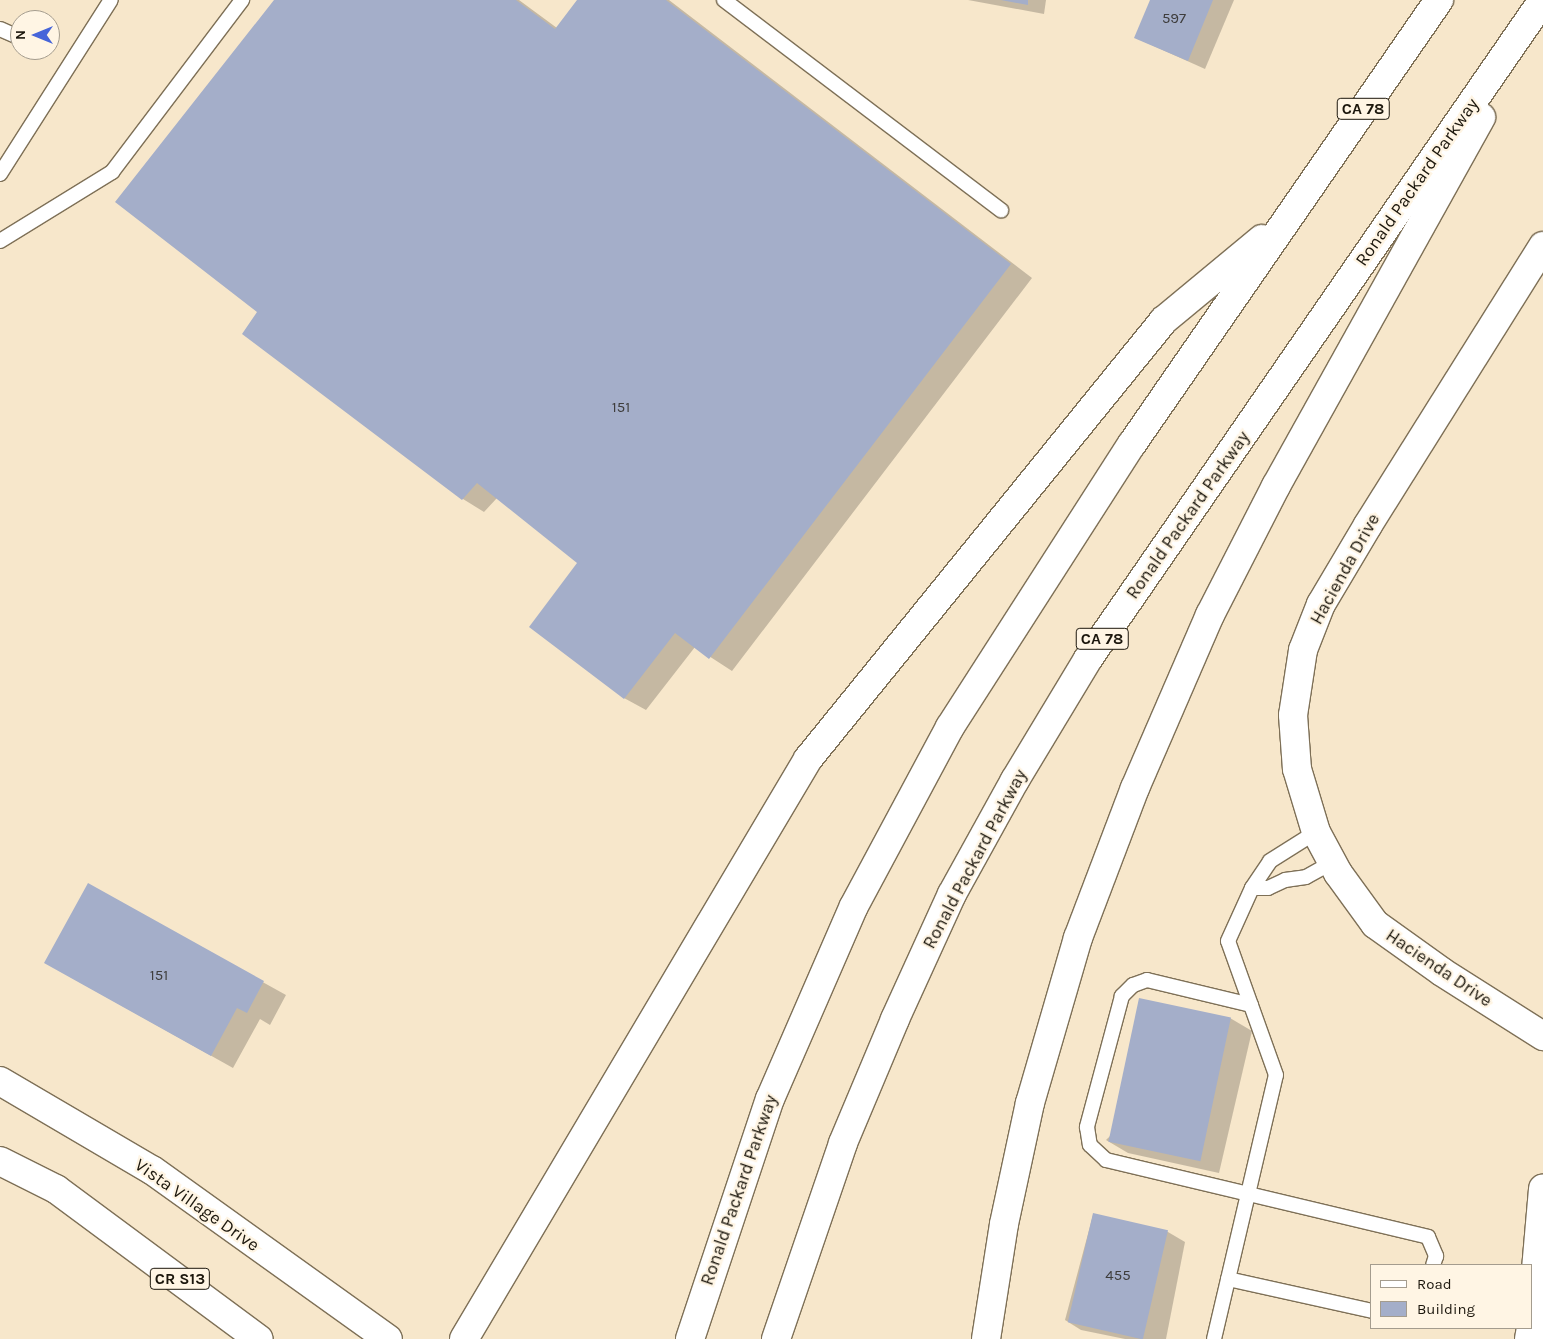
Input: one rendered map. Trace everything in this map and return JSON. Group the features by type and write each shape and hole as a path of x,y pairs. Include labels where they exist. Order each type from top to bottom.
{"main road":[{"name":"Ronald Packard Parkway","path":"690,1339 770,1099 863,889 950,727 1132,444 1439,0"},
{"name":"Ronald Packard Parkway","path":"776,1339 842,1143 895,1019 952,894 1015,780 1088,659 1543,0"},
{"path":"986,1339 1004,1224 1030,1102 1078,938 1135,788 1210,615 1276,486 1543,6"},
{"path":"464,1339 808,758 1164,320 1287,218"},
{"name":"Hacienda Drive","path":"1543,246 1368,525 1321,604 1303,650 1293,715 1297,769 1316,832 1333,862 1375,924 1393,939 1543,1036"},
{"name":"Vista Village Drive","path":"0,1081 152,1170 388,1339"},
{"name":"CR S13","path":"0,1160 56,1189 259,1339"},
{"path":"1533,1303 1543,1188"}],"lane":[{"path":"0,174 111,0"},
{"path":"0,241 112,172 242,0"},
{"path":"724,0 1000,210"},
{"path":"1214,1339 1276,1074 1228,941 1252,888 1270,861 1316,832"},
{"path":"1252,888 1268,888 1285,880 1306,877 1333,862"},
{"path":"1251,1005 1147,980 1133,984 1122,996 1087,1126 1090,1145 1106,1160 1248,1192 1428,1237 1436,1256 1433,1264"},
{"path":"1228,1279 1370,1311"}],"building":[{"path":"274,0 516,0 555,29 577,0 666,0 1011,264 709,659 675,633 624,699 529,627 577,563 477,483 462,500 242,334 257,312 115,202"},
{"path":"1001,0 1028,0 1028,5"},
{"path":"1150,0 1213,0 1188,61 1134,38"},
{"path":"88,883 264,981 247,1013 237,1008 211,1056 44,963"},
{"path":"1139,998 1231,1018 1200,1161 1108,1142"},
{"path":"1093,1213 1168,1230 1143,1339 1068,1322"}]}
